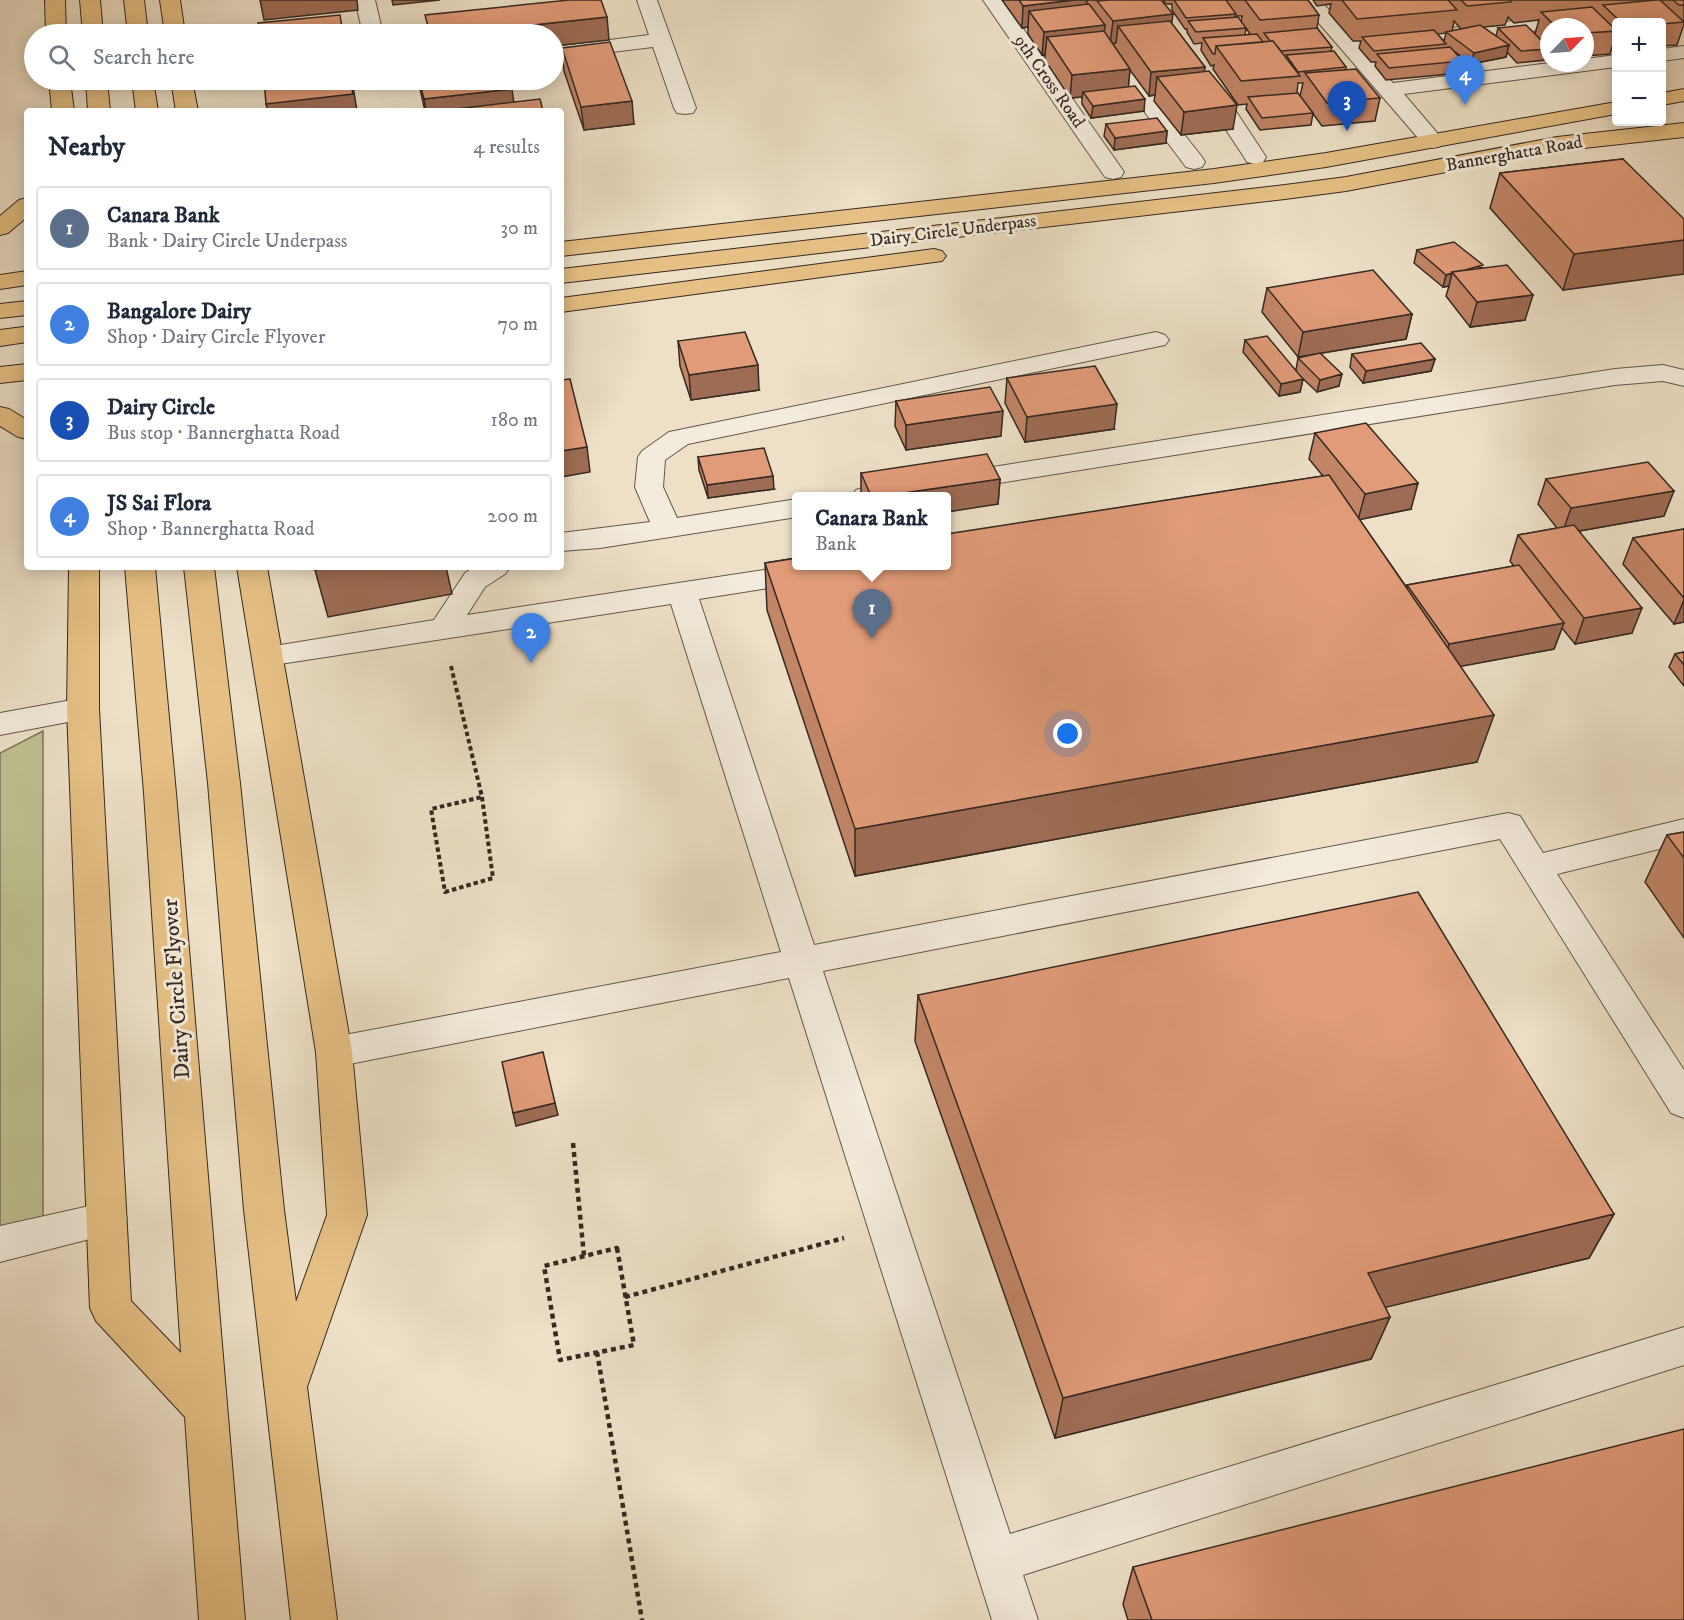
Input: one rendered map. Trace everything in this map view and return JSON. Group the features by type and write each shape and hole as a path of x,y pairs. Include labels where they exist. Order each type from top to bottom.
{"main road":[{"path":"55,0 56,24"},
{"path":"134,0 137,24"},
{"path":"170,0 174,24"},
{"path":"90,2 92,24"},
{"path":"61,90 63,108"},
{"path":"98,90 99,108"},
{"path":"144,90 147,108"},
{"path":"184,90 187,108"},
{"path":"1666,98 1684,95"},
{"name":"Bannerghatta Road","path":"1326,160 1612,109"},
{"name":"Bannerghatta Road","path":"1346,184 1557,144 1684,130"},
{"path":"564,228 1110,166 1255,157 1326,160"},
{"name":"Dairy Circle Underpass","path":"564,249 1214,176 1326,160"},
{"path":"994,248 1216,222 1273,208 1346,184"},
{"name":"Dairy Circle Underpass","path":"564,276 1346,184"},
{"path":"0,228 24,208"},
{"path":"564,305 959,253"},
{"path":"0,282 24,278"},
{"path":"0,310 24,308"},
{"path":"0,375 24,372"},
{"path":"0,415 24,428"},
{"path":"84,570 83,709 111,1308 208,1411"},
{"name":"Dairy Circle Flyover","path":"140,570 160,793 222,1620"},
{"path":"199,570 225,794 264,1210 314,1620"},
{"path":"253,570 334,1052 347,1215 285,1389"}],"street":[{"path":"365,0 371,24"},
{"path":"647,0 685,108"},
{"name":"9th Cross Road","path":"993,0 1110,166"},
{"path":"1074,0 1123,70 1194,162"},
{"path":"1313,4 1339,6"},
{"path":"1313,4 1433,141"},
{"path":"1349,46 1603,16"},
{"path":"564,52 661,40"},
{"path":"1666,54 1684,52"},
{"path":"1387,90 1612,62"},
{"path":"1196,67 1249,144 1255,157"},
{"path":"667,528 649,487 652,457 679,438 1156,340"},
{"path":"891,492 1615,377 1663,373 1684,378"},
{"path":"564,542 600,539 792,509"},
{"path":"443,630 475,580 490,570"},
{"path":"267,656 826,570"},
{"path":"682,592 1015,1620"},
{"path":"0,724 83,709"},
{"path":"334,1052 1508,825 1684,1101"},
{"path":"1536,867 1684,831"},
{"path":"0,1244 107,1219"},
{"path":"996,1560 1684,1346"}],"path":[{"path":"443,630 482,797 493,878 445,892 431,809 482,797"},
{"path":"573,1143 584,1256"},
{"path":"625,1298 888,1226"},
{"path":"616,1248 625,1298 634,1345 560,1360 544,1266 616,1248"},
{"path":"597,1352 642,1620"}],"green space":[{"path":"43,731 43,1220 0,1229 0,753"}],"building":[{"path":"569,0 601,0 607,17 542,24 427,24 425,15"},
{"path":"1019,0 1074,0 1023,6"},
{"path":"1161,0 1173,14 1113,21 1097,1"},
{"path":"1174,0 1226,0 1236,14 1186,18"},
{"path":"1245,0 1308,0 1319,15 1260,20"},
{"path":"1342,0 1448,0 1457,10 1357,19"},
{"path":"1461,0 1509,0 1511,2 1467,6"},
{"path":"1660,0 1684,22 1666,24 1666,18 1617,18 1603,5"},
{"path":"1673,0 1684,0 1684,5 1679,5"},
{"path":"1089,4 1105,25 1044,32 1029,11"},
{"path":"1592,7 1612,26 1612,31 1594,32 1594,18 1547,18 1541,12"},
{"path":"340,15 341,24 258,24"},
{"path":"1238,17 1246,28 1196,32 1188,21"},
{"path":"1170,21 1205,67 1151,72 1118,26"},
{"path":"1480,25 1509,45 1474,53 1446,32"},
{"path":"1526,25 1540,39 1540,50 1521,51 1498,28"},
{"path":"1317,28 1332,47 1281,51 1264,33"},
{"path":"1434,30 1446,44 1374,51 1362,37"},
{"path":"1104,31 1130,69 1072,75 1047,37"},
{"path":"1257,34 1263,42 1216,46 1215,54 1203,38"},
{"path":"1273,41 1300,76 1241,81 1216,46"},
{"path":"610,42 632,101 581,107 564,48"},
{"path":"1450,47 1463,61 1389,68 1377,54"},
{"path":"1334,51 1346,67 1298,72 1286,55"},
{"path":"1356,69 1380,98 1327,103 1305,73"},
{"path":"1209,71 1237,105 1184,112 1157,77"},
{"path":"1135,86 1145,99 1093,106 1083,92"},
{"path":"265,90 352,90 353,94 266,104"},
{"path":"422,90 503,90 424,99"},
{"path":"1298,93 1313,113 1262,118 1248,97"},
{"path":"540,99 542,108 464,108"},
{"path":"1157,118 1167,131 1115,138 1106,124"},
{"path":"1623,159 1684,219 1684,240 1574,254 1500,173"},
{"path":"1454,242 1483,265 1446,275 1417,250"},
{"path":"1507,265 1533,295 1477,302 1452,272"},
{"path":"1373,270 1412,314 1303,332 1267,288"},
{"path":"745,332 758,365 689,375 678,341"},
{"path":"1267,336 1303,379 1281,384 1245,340"},
{"path":"1421,343 1435,359 1366,371 1352,354"},
{"path":"1320,353 1342,374 1320,380 1298,358"},
{"path":"1095,366 1117,404 1027,417 1007,378"},
{"path":"570,379 587,447 564,451 564,380"},
{"path":"990,387 1003,411 906,425 896,401"},
{"path":"1366,423 1418,483 1365,494 1315,433"},
{"path":"764,448 773,476 707,485 698,457"},
{"path":"987,454 1000,479 911,492 869,492 861,473"},
{"path":"1648,462 1674,491 1571,508 1546,479"},
{"path":"1329,475 1494,715 855,829 765,563 792,559 792,570 951,570 951,533"},
{"path":"1574,525 1642,608 1584,618 1518,535"},
{"path":"1684,529 1684,598 1633,538"},
{"path":"1519,565 1564,623 1449,644 1407,585"},
{"path":"1684,652 1684,665 1675,654"},
{"path":"1684,832 1684,858 1667,835"},
{"path":"1418,892 1614,1214 1368,1273 1390,1317 1063,1398 918,995"},
{"path":"543,1052 555,1103 513,1113 502,1062"},
{"path":"1684,1429 1684,1620 1152,1620 1133,1567"}],"place":[{"name":"JS Sai Flora","path":"1465,105"},
{"name":"Dairy Circle","path":"1347,131"},
{"name":"Canara Bank","path":"872,639"},
{"name":"Bangalore Dairy","path":"531,663"}]}
